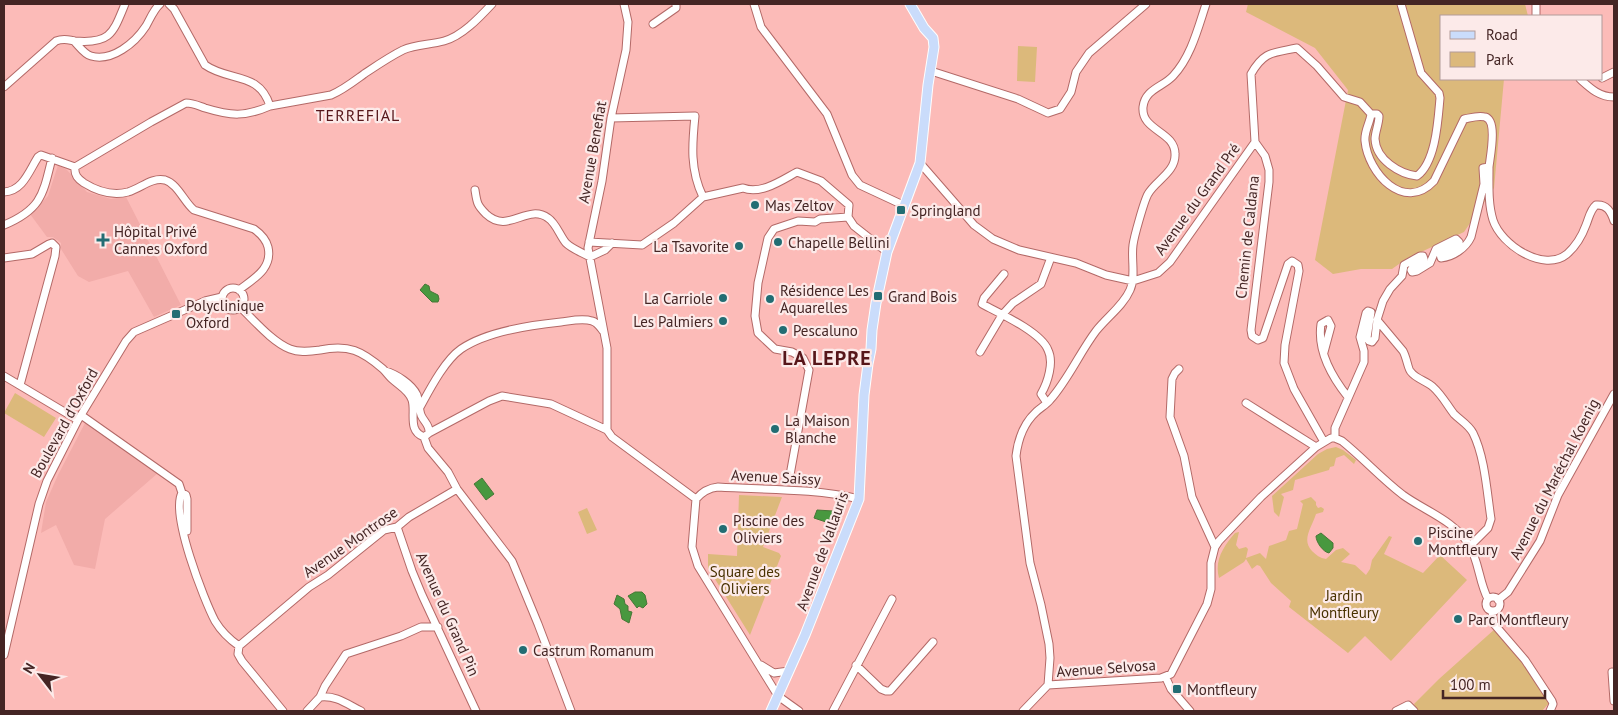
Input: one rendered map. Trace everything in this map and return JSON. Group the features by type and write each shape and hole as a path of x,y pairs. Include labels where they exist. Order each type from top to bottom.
{"main road":[{"name":"Avenue de Vallauris","path":"771,711 805,635 859,499 866,376 876,303 887,252 920,163 934,42 910,4"}],"street":[{"path":"4,85 56,41 67,39 92,41 101,40 109,36 116,27 125,4"},
{"path":"74,41 89,55 98,57 120,52 145,28 160,4"},
{"path":"169,4 174,9 205,65 213,71 245,78 257,85 267,96 270,106"},
{"path":"75,167 186,103 226,113 240,114 253,113 270,106 339,92 380,63 404,50 418,44 445,40 469,26 492,4"},
{"name":"Avenue Benefiat","path":"608,430 608,363 605,333 589,245 626,50 628,22 624,4"},
{"path":"653,24 676,8 676,4"},
{"path":"754,4 761,26 827,114 852,175 860,185 903,205"},
{"path":"931,71 1018,100 1048,113 1060,109 1071,92 1076,72 1090,53 1146,4"},
{"path":"1023,711 1048,685 1050,658 1042,605 1030,563 1016,456 1018,442 1022,431 1034,414 1050,400 1096,331 1130,291 1133,281 1133,243 1148,194 1171,168 1175,154 1173,145 1165,135 1155,130 1147,122 1143,108 1147,95 1172,77 1184,62 1206,4"},
{"path":"1401,4 1422,73 1439,93 1440,98 1430,160 1424,171 1417,176 1407,175 1395,169 1386,161 1375,139 1379,116 1371,114 1364,140 1374,167 1390,186 1406,194 1418,193 1426,189 1438,174 1464,119 1483,116 1492,123 1489,167 1491,213 1496,228 1511,244 1528,255 1549,261 1554,260 1568,253 1581,237 1591,211 1596,206 1607,208 1614,221"},
{"name":"Chemin de Caldana","path":"1324,442 1294,389 1284,363 1285,344 1299,271 1298,265 1292,262 1288,264 1263,338 1258,340 1252,336 1251,330 1269,182 1265,156 1255,142 1251,74 1262,58 1297,48 1317,66 1344,97 1360,102 1371,114"},
{"path":"1581,80 1600,94 1606,97 1614,97"},
{"path":"612,118 695,116 692,150 698,186 703,197"},
{"name":"Avenue du Grand Pré","path":"1133,281 1158,273 1170,262 1255,142"},
{"path":"4,192 20,186 38,157 44,155 75,167"},
{"path":"4,224 26,214 38,201 47,183 52,158"},
{"path":"920,163 974,225 994,239 1019,250 1076,262 1106,275 1133,281"},
{"path":"75,167 76,176 80,181 91,187 112,193 129,192 156,179 168,181 188,206 194,210 254,229 260,233 269,249 268,264 238,290 228,289 222,297 224,304 229,309 233,310 240,307 244,298 238,290"},
{"path":"1335,438 1335,428 1364,362 1364,352 1360,337 1366,313 1368,311 1371,312 1367,336 1370,342 1375,338 1377,320 1386,295 1402,276 1405,264 1423,256 1423,261 1411,270 1412,272 1417,271 1430,263 1436,249 1451,241 1456,239 1459,242 1440,254 1441,258 1468,245 1484,184 1483,168 1489,167"},
{"path":"589,245 612,243 642,245 674,223 703,197 742,188 747,190 769,186 797,172 821,181 849,205 848,216 854,226 887,252"},
{"path":"475,190 477,205 493,221 502,222 527,214 540,214 548,218 568,244 590,257 606,250 612,243"},
{"path":"788,491 810,370 803,358 792,352 775,349 758,334 755,316 758,283 768,238 774,229 798,221 815,222 820,219 848,216"},
{"path":"4,258 32,254 52,243 56,247 20,386"},
{"path":"980,352 1002,315 1013,303 1041,284 1050,260"},
{"path":"1004,274 984,298 982,304 1030,331 1048,347 1051,358 1042,394 1047,403"},
{"name":"Boulevard d'Oxford","path":"4,654 42,494 79,417 126,341 134,332 205,301 222,297"},
{"path":"584,320 596,313 599,305"},
{"path":"240,307 275,339 290,349 303,352 337,347 352,349 366,356 385,370 411,397 413,422 416,432 427,435 489,401 502,396 551,404 608,430 612,437 696,499 692,547 698,566 778,696 799,711"},
{"path":"413,422 428,394 454,355 471,344 506,331 524,327 584,320 597,323 605,333"},
{"path":"1377,320 1406,357 1411,373 1427,382 1439,392 1453,413 1474,434 1480,454 1491,519 1488,528 1470,546"},
{"path":"1324,352 1332,374 1348,397"},
{"path":"1180,369 1172,379 1170,416 1184,456 1192,496 1215,547"},
{"path":"385,370 393,373 416,393 428,394"},
{"path":"4,376 79,417 181,486 182,493 187,499 188,545 207,605 225,634 239,646 238,654 242,661 283,711"},
{"path":"416,393 423,418 429,426 427,435 428,448 448,472 457,489 512,561 538,624 570,711"},
{"name":"Avenue du Maréchal Koenig","path":"1498,600 1508,592 1540,541 1558,495 1614,394"},
{"path":"1246,403 1316,447"},
{"path":"1190,711 1171,689 1166,678 1174,670 1207,604 1211,589 1211,563 1215,547 1226,532 1255,503 1316,447 1335,438 1346,444 1404,495 1451,526 1470,546 1488,599 1486,605 1492,611 1494,624 1525,660 1550,697 1553,704 1550,711"},
{"name":"Avenue Saissy","path":"696,499 702,492 712,488 840,494 859,499"},
{"name":"Avenue Montrose","path":"239,646 309,587 328,575 384,530 398,527 409,517 457,489"},
{"name":"Avenue du Grand Pin","path":"398,527 412,571 476,711"},
{"path":"1488,599 1492,597 1498,600 1500,604 1498,609 1492,611"},
{"path":"833,711 892,599"},
{"path":"307,711 320,697 346,654 401,636 421,627 438,627"},
{"path":"856,666 886,692 890,690 933,642"},
{"path":"758,663 774,672 789,671"},
{"path":"1612,672 1614,702"},
{"name":"Avenue Selvosa","path":"1048,685 1166,678"},
{"path":"320,697 326,696 338,699 361,711"},
{"path":"1396,711 1408,704 1414,711"}],"shaded area":[{"name":"Hôpital Privé Cannes Oxford","path":"58,165 67,170 87,192 111,199 126,197 181,305 154,317 128,271 89,282 78,276 61,249 61,243 53,237 47,237 30,214 48,196"},
{"path":"425,284 429,286 430,291 438,295 438,302 432,302 420,290"},
{"path":"85,423 158,473 105,519 95,569 74,565 56,525 41,533 46,502"},
{"path":"482,478 494,494 486,500 474,484"},
{"path":"817,510 833,511 829,523 814,518"},
{"path":"1321,533 1333,543 1333,548 1329,553 1322,549 1317,541 1316,536"},
{"path":"635,592 642,592 645,595 647,604 643,608 639,606 637,608 628,596"},
{"path":"617,595 624,599 625,604 628,606 628,611 632,612 629,623 622,619 620,609 614,604"}],"green space":[{"path":"1248,4 1525,4 1528,15 1440,15 1440,80 1504,80 1494,188 1464,232 1406,259 1392,269 1361,269 1333,274 1315,260 1348,90 1315,48 1246,12"},
{"path":"1018,46 1037,47 1035,82 1017,81"},
{"path":"15,393 56,418 44,437 4,413"},
{"path":"1336,447 1356,460 1354,464 1344,455 1336,458 1334,466 1330,467 1329,470 1295,480 1293,490 1281,494 1284,497 1279,517 1274,512 1272,496 1318,454"},
{"name":"Square des Oliviers","path":"739,495 782,497 763,547 779,553 781,556 750,635 708,568 708,554 737,556"},
{"name":"Jardin Montfleury","path":"1311,497 1316,502 1318,508 1324,509 1323,512 1316,514 1307,538 1309,547 1320,557 1326,559 1336,550 1343,548 1350,554 1341,562 1355,565 1366,575 1372,560 1389,536 1392,537 1384,554 1423,573 1440,555 1467,580 1391,661 1365,636 1348,653 1289,607 1291,601 1271,583 1260,566 1257,565 1252,569 1246,559 1219,578 1219,559 1227,543 1235,533 1239,532 1236,545 1239,549 1246,547 1248,549 1246,558 1260,553 1266,559 1269,546 1286,540 1289,531 1297,529 1303,504 1300,501"},
{"path":"587,508 597,530 587,534 578,512"},
{"path":"1496,628 1522,659 1548,699 1549,703 1542,711 1418,711 1414,704"}],"place":[{"name":"Mas Zeltov","path":"755,205"},
{"name":"Springland","path":"901,210"},
{"name":"Hôpital Privé Cannes Oxford","path":"103,240"},
{"name":"Chapelle Bellini","path":"778,242"},
{"name":"La Tsavorite","path":"739,246"},
{"name":"Grand Bois","path":"878,296"},
{"name":"La Carriole","path":"723,298"},
{"name":"Résidence Les Aquarelles","path":"770,299"},
{"name":"Polyclinique Oxford","path":"176,314"},
{"name":"Les Palmiers","path":"723,321"},
{"name":"Pescaluno","path":"783,330"},
{"name":"La Maison Blanche","path":"775,429"},
{"name":"Piscine des Oliviers","path":"723,529"},
{"name":"Piscine Montfleury","path":"1418,541"},
{"name":"Parc Montfleury","path":"1458,619"},
{"name":"Castrum Romanum","path":"523,650"},
{"name":"Montfleury","path":"1177,689"}],"district":[{"name":"TERREFIAL","path":"358,115"},
{"name":"LA LEPRE","path":"827,358"}]}
